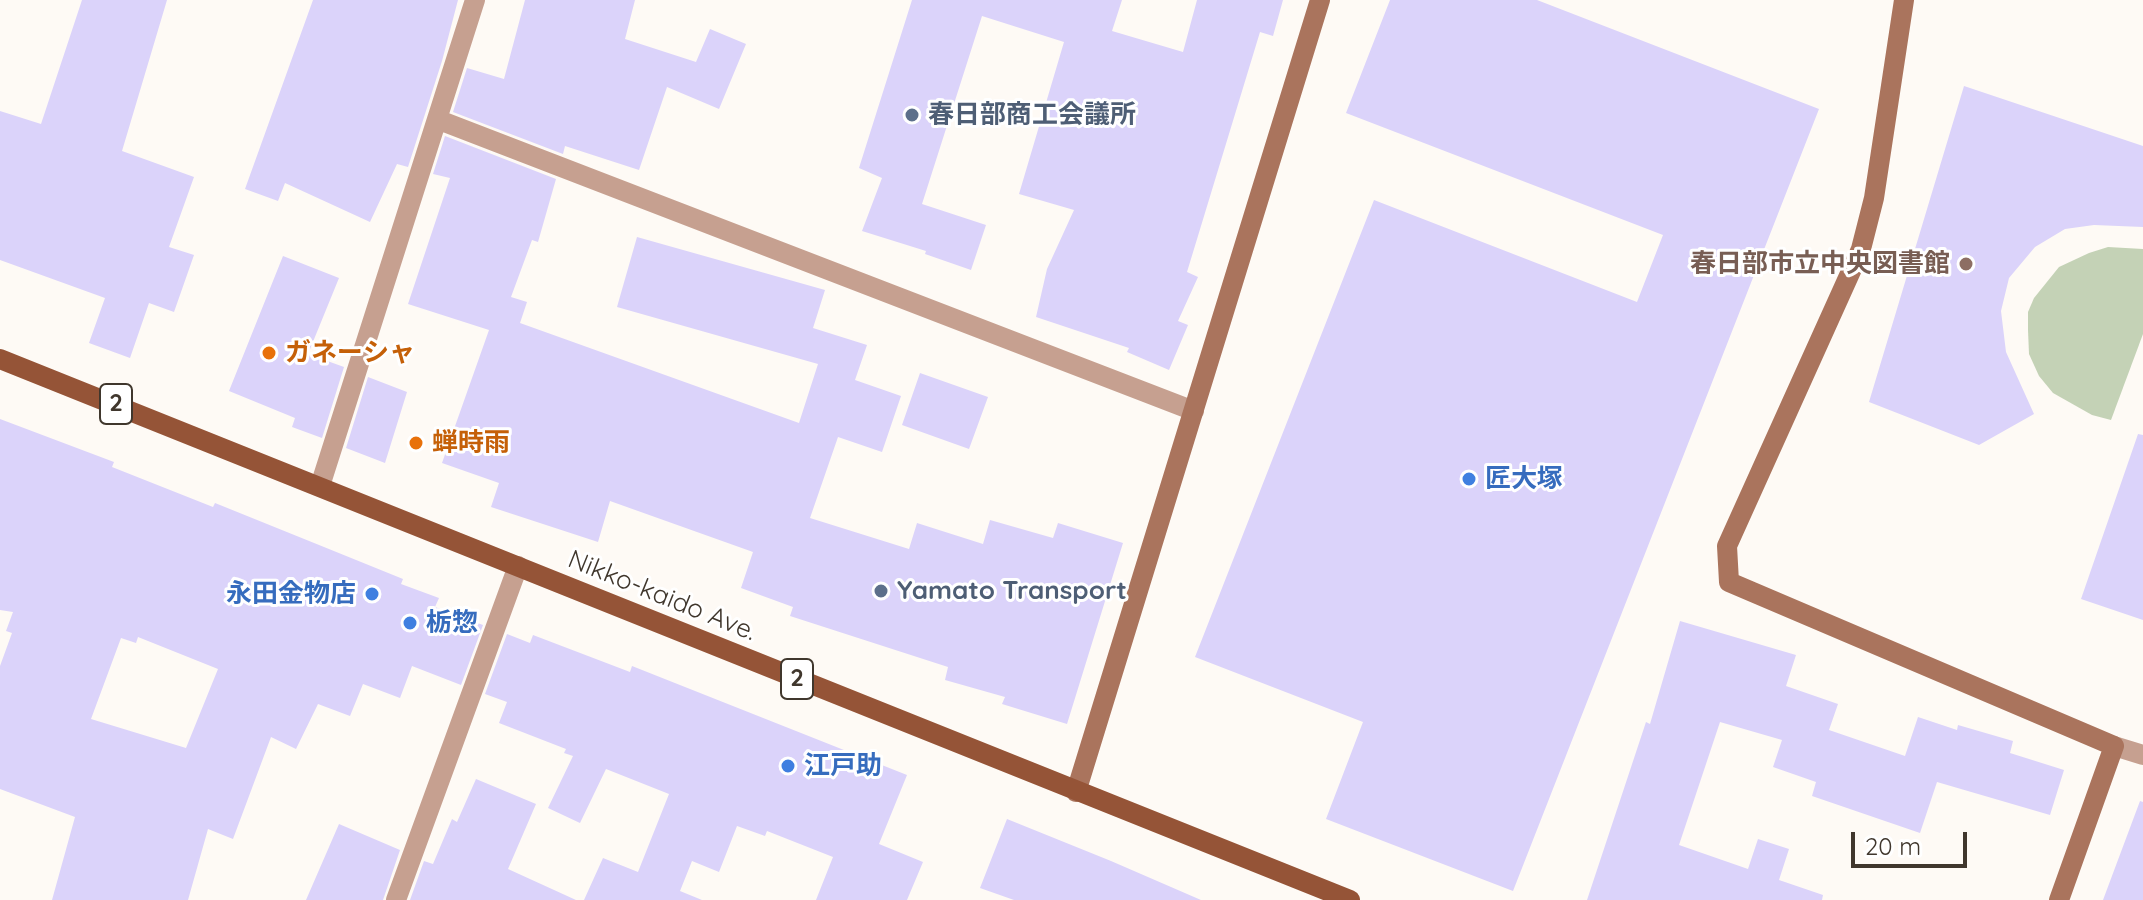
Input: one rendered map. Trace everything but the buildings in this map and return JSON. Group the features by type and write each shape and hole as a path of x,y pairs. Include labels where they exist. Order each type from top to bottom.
{"main road":[{"name":"Nikko-kaido Ave.","path":"0,359 1350,900"}],"street":[{"path":"320,486 475,0"},
{"path":"1076,792 1320,0"},
{"path":"1904,0 1874,198 1861,249 1727,546 1729,582 2114,746 2143,755"},
{"path":"439,120 1194,411"},
{"path":"396,900 518,566"},
{"path":"2059,900 2114,746"}],"green space":[{"path":"2108,247 2143,249 2143,334 2111,420 2092,415 2053,393 2039,376 2029,354 2028,330 2028,312 2034,298 2059,267"}],"place":[{"name":"春日部商工会議所","path":"912,115"},
{"name":"春日部市立中央図書館","path":"1966,264"},
{"name":"ガネーシャ","path":"269,353"},
{"name":"蝉時雨","path":"416,443"},
{"name":"匠大塚","path":"1469,479"},
{"name":"Yamato Transport","path":"881,591"},
{"name":"永田金物店","path":"372,594"},
{"name":"栃惣","path":"410,623"},
{"name":"江戸助","path":"788,766"}]}
